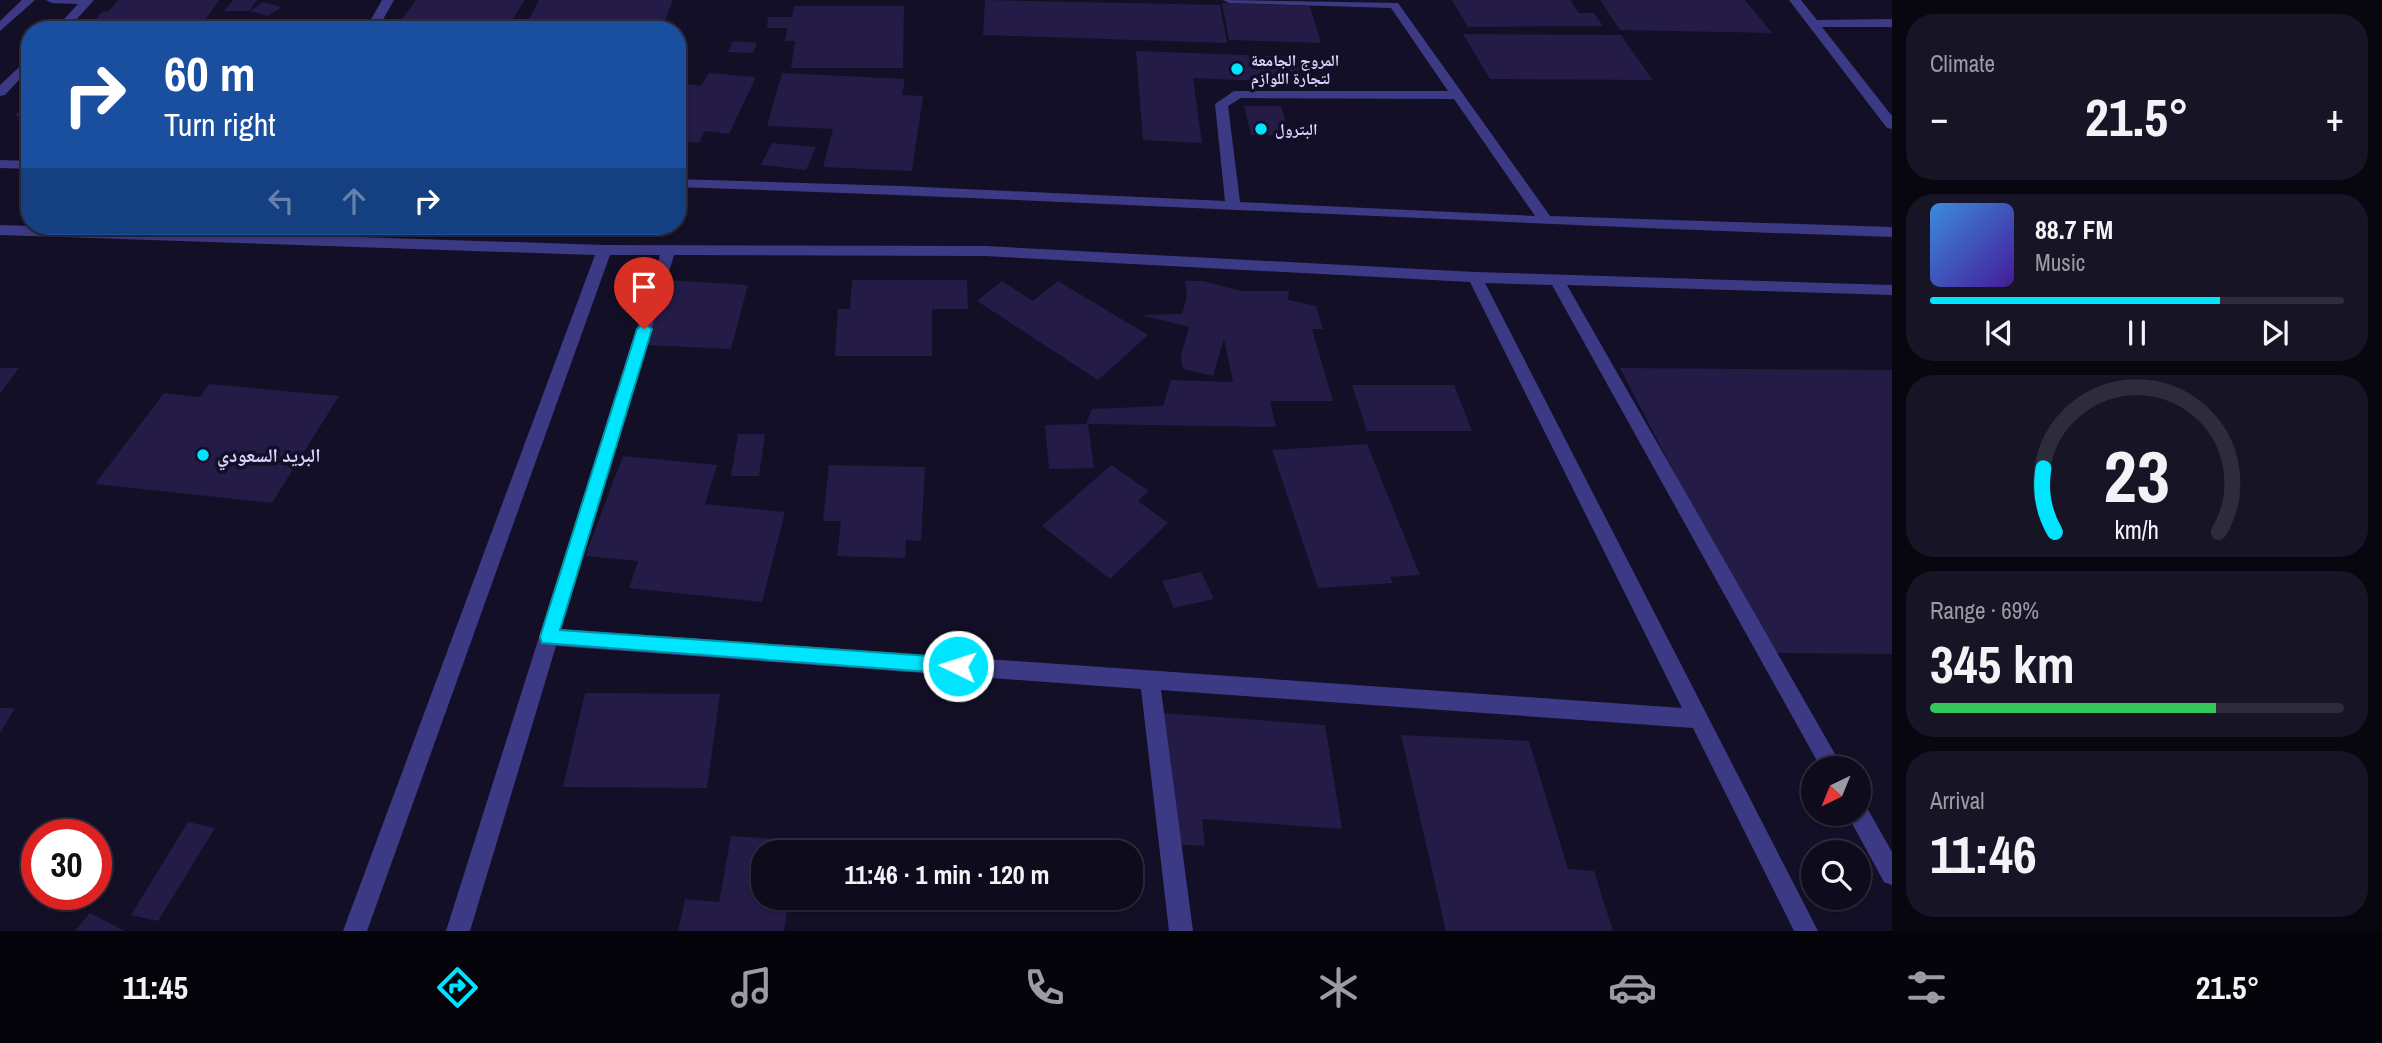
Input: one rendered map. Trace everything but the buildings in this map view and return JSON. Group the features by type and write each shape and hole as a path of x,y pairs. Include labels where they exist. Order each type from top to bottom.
{"street":[{"path":"0,27 29,0"},
{"path":"52,0 88,1"},
{"path":"376,21 388,0"},
{"path":"1228,0 1392,2 1546,221"},
{"path":"1795,0 1892,125"},
{"path":"69,21 88,1"},
{"path":"1813,24 1892,23"},
{"path":"0,92 21,70"},
{"path":"1233,206 1222,104 1239,94 1457,95"},
{"path":"0,164 21,165"},
{"path":"686,183 901,190 1546,221 1892,232"},
{"path":"0,230 21,231"},
{"path":"151,235 668,252 985,251 1475,277 1892,290"},
{"path":"355,931 604,250"},
{"path":"458,931 668,252"},
{"path":"1475,277 1806,931"},
{"path":"1557,280 1825,756"},
{"path":"549,637 1698,719"},
{"path":"1150,680 1181,931"},
{"path":"1865,826 1892,874"}],"place":[{"name":"المروج الجامعة لتجارة اللوازم","path":"1237,69"},
{"name":"البترول","path":"1261,129"},
{"name":"البريد السعودي","path":"203,455"}],"route":[{"path":"644,329 549,637 958,666"}]}
